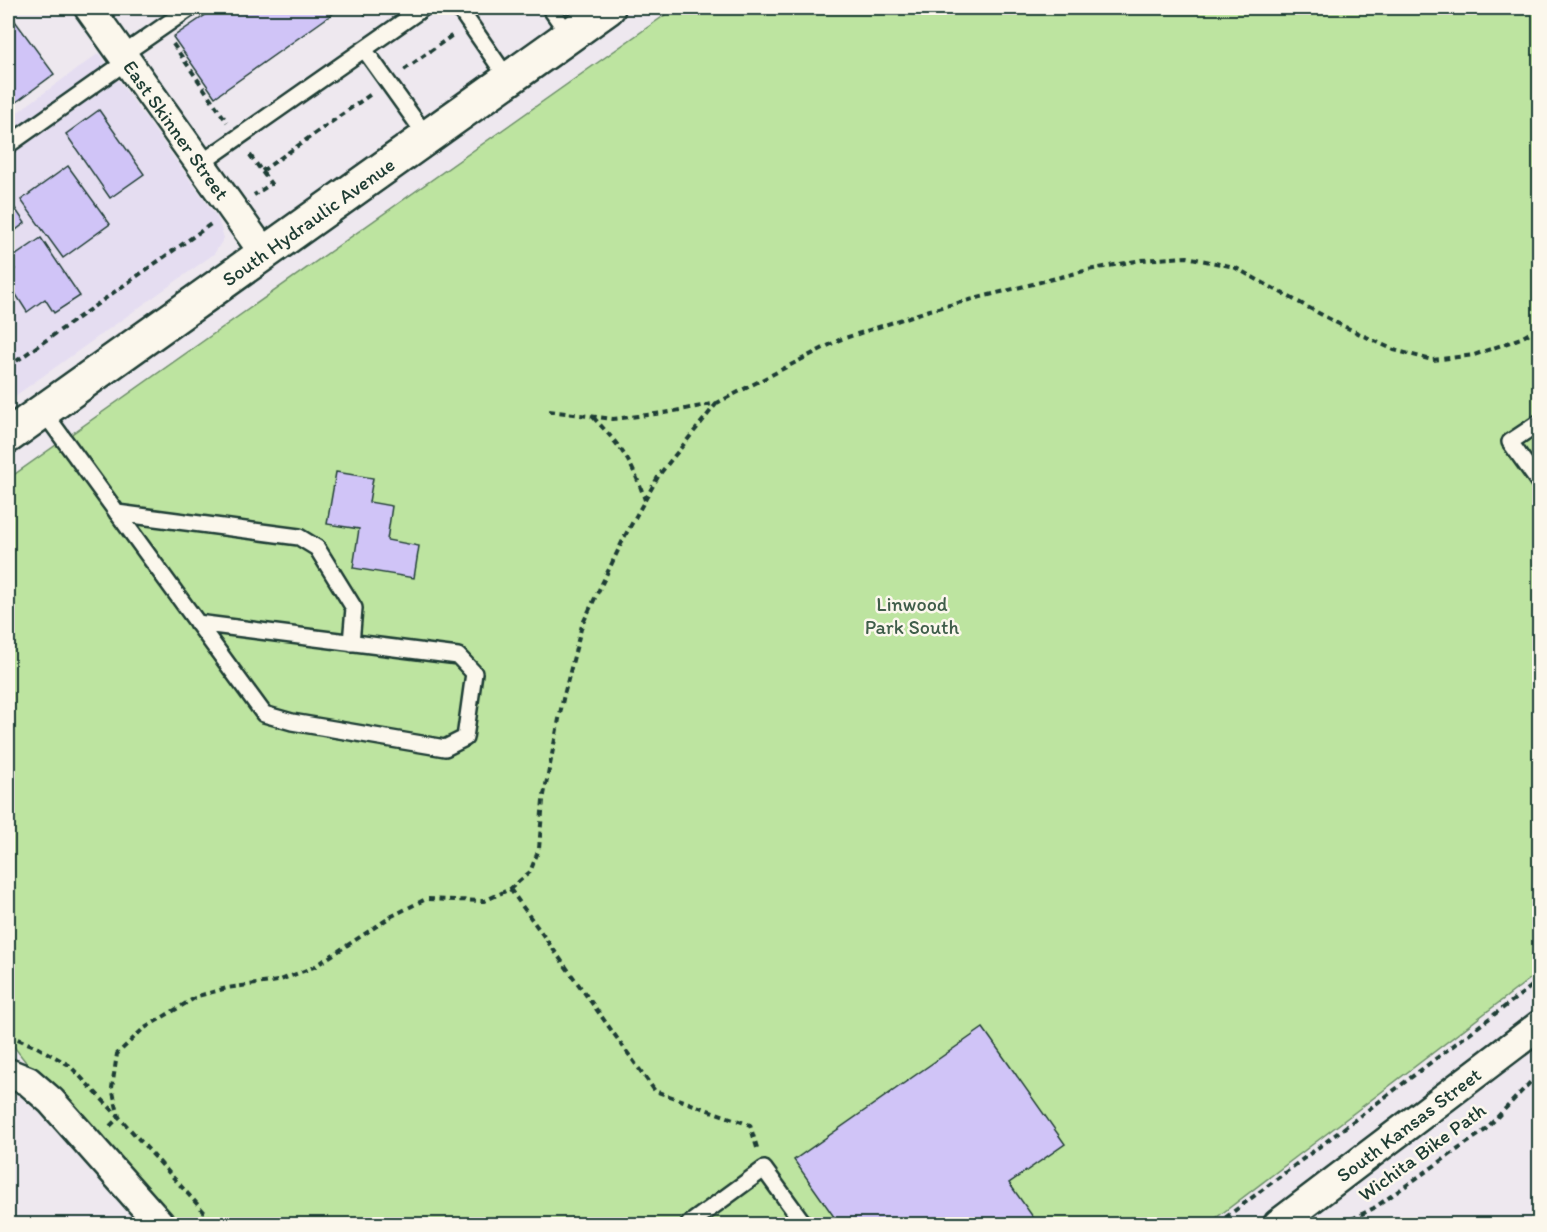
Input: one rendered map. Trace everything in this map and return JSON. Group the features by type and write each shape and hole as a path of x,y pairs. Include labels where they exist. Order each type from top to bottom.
{"street":[{"name":"East Skinner Street","path":"89,8 264,253"},
{"name":"South Hydraulic Avenue","path":"8,436 608,8"},
{"name":"South Kansas Street","path":"1278,1224 1539,1025"},
{"path":"8,1073 28,1081 51,1101 160,1224"}],"lane":[{"path":"8,145 124,58 161,27 190,8"},
{"path":"200,164 423,8"},
{"path":"459,8 508,79"},
{"path":"550,8 569,35"},
{"path":"364,49 427,136"},
{"path":"43,411 197,623 264,714 292,722 445,748 465,738 474,672 458,656 197,623"},
{"path":"1539,422 1510,442 1539,484"},
{"path":"117,513 299,537 317,548 354,608 351,643"},
{"path":"689,1224 764,1169 804,1224"}],"path":[{"path":"8,367 271,184 161,27"},
{"path":"549,411 613,419 664,413 717,403 839,340 930,310 1088,270 1141,260 1187,257 1234,267 1336,323 1394,350 1432,360 1474,355 1521,338 1539,327"},
{"path":"119,1117 112,1088 117,1054 143,1029 198,996 227,988 278,981 314,967 392,916 426,899 484,901 510,889 530,872 539,849 543,800 563,699 582,625 626,534 659,475 717,403"},
{"path":"593,416 620,446 635,472 645,500"},
{"path":"510,889 655,1091 750,1125 764,1169"},
{"path":"1217,1224 1539,980"},
{"path":"8,1035 37,1047 69,1065 215,1224"},
{"name":"Wichita Bike Path","path":"1342,1224 1374,1208 1484,1131 1539,1072"},
{"path":"90,1145 119,1117"}],"shaded area":[{"path":"99,53 218,219 224,238 214,254 8,401 8,119"}],"green space":[{"name":"Linwood Park South","path":"675,8 1539,8 1539,972 1208,1224 172,1224 90,1145 8,1039 8,479"}],"building":[{"path":"216,8 336,8 338,10 215,97 173,37"},
{"path":"359,8 376,8 365,15"},
{"path":"15,21 54,74 15,103 8,93 8,26"},
{"path":"99,110 144,174 110,198 66,134"},
{"path":"68,166 110,224 63,258 21,200"},
{"path":"8,198 25,223 8,236"},
{"path":"41,238 80,296 54,313 45,299 27,312 8,282 8,274 15,269 9,260"},
{"path":"336,472 373,478 369,502 392,506 387,540 419,546 414,578 353,568 359,529 327,524"},
{"path":"983,1028 1065,1144 1009,1183 1038,1224 839,1224 794,1160"}]}
